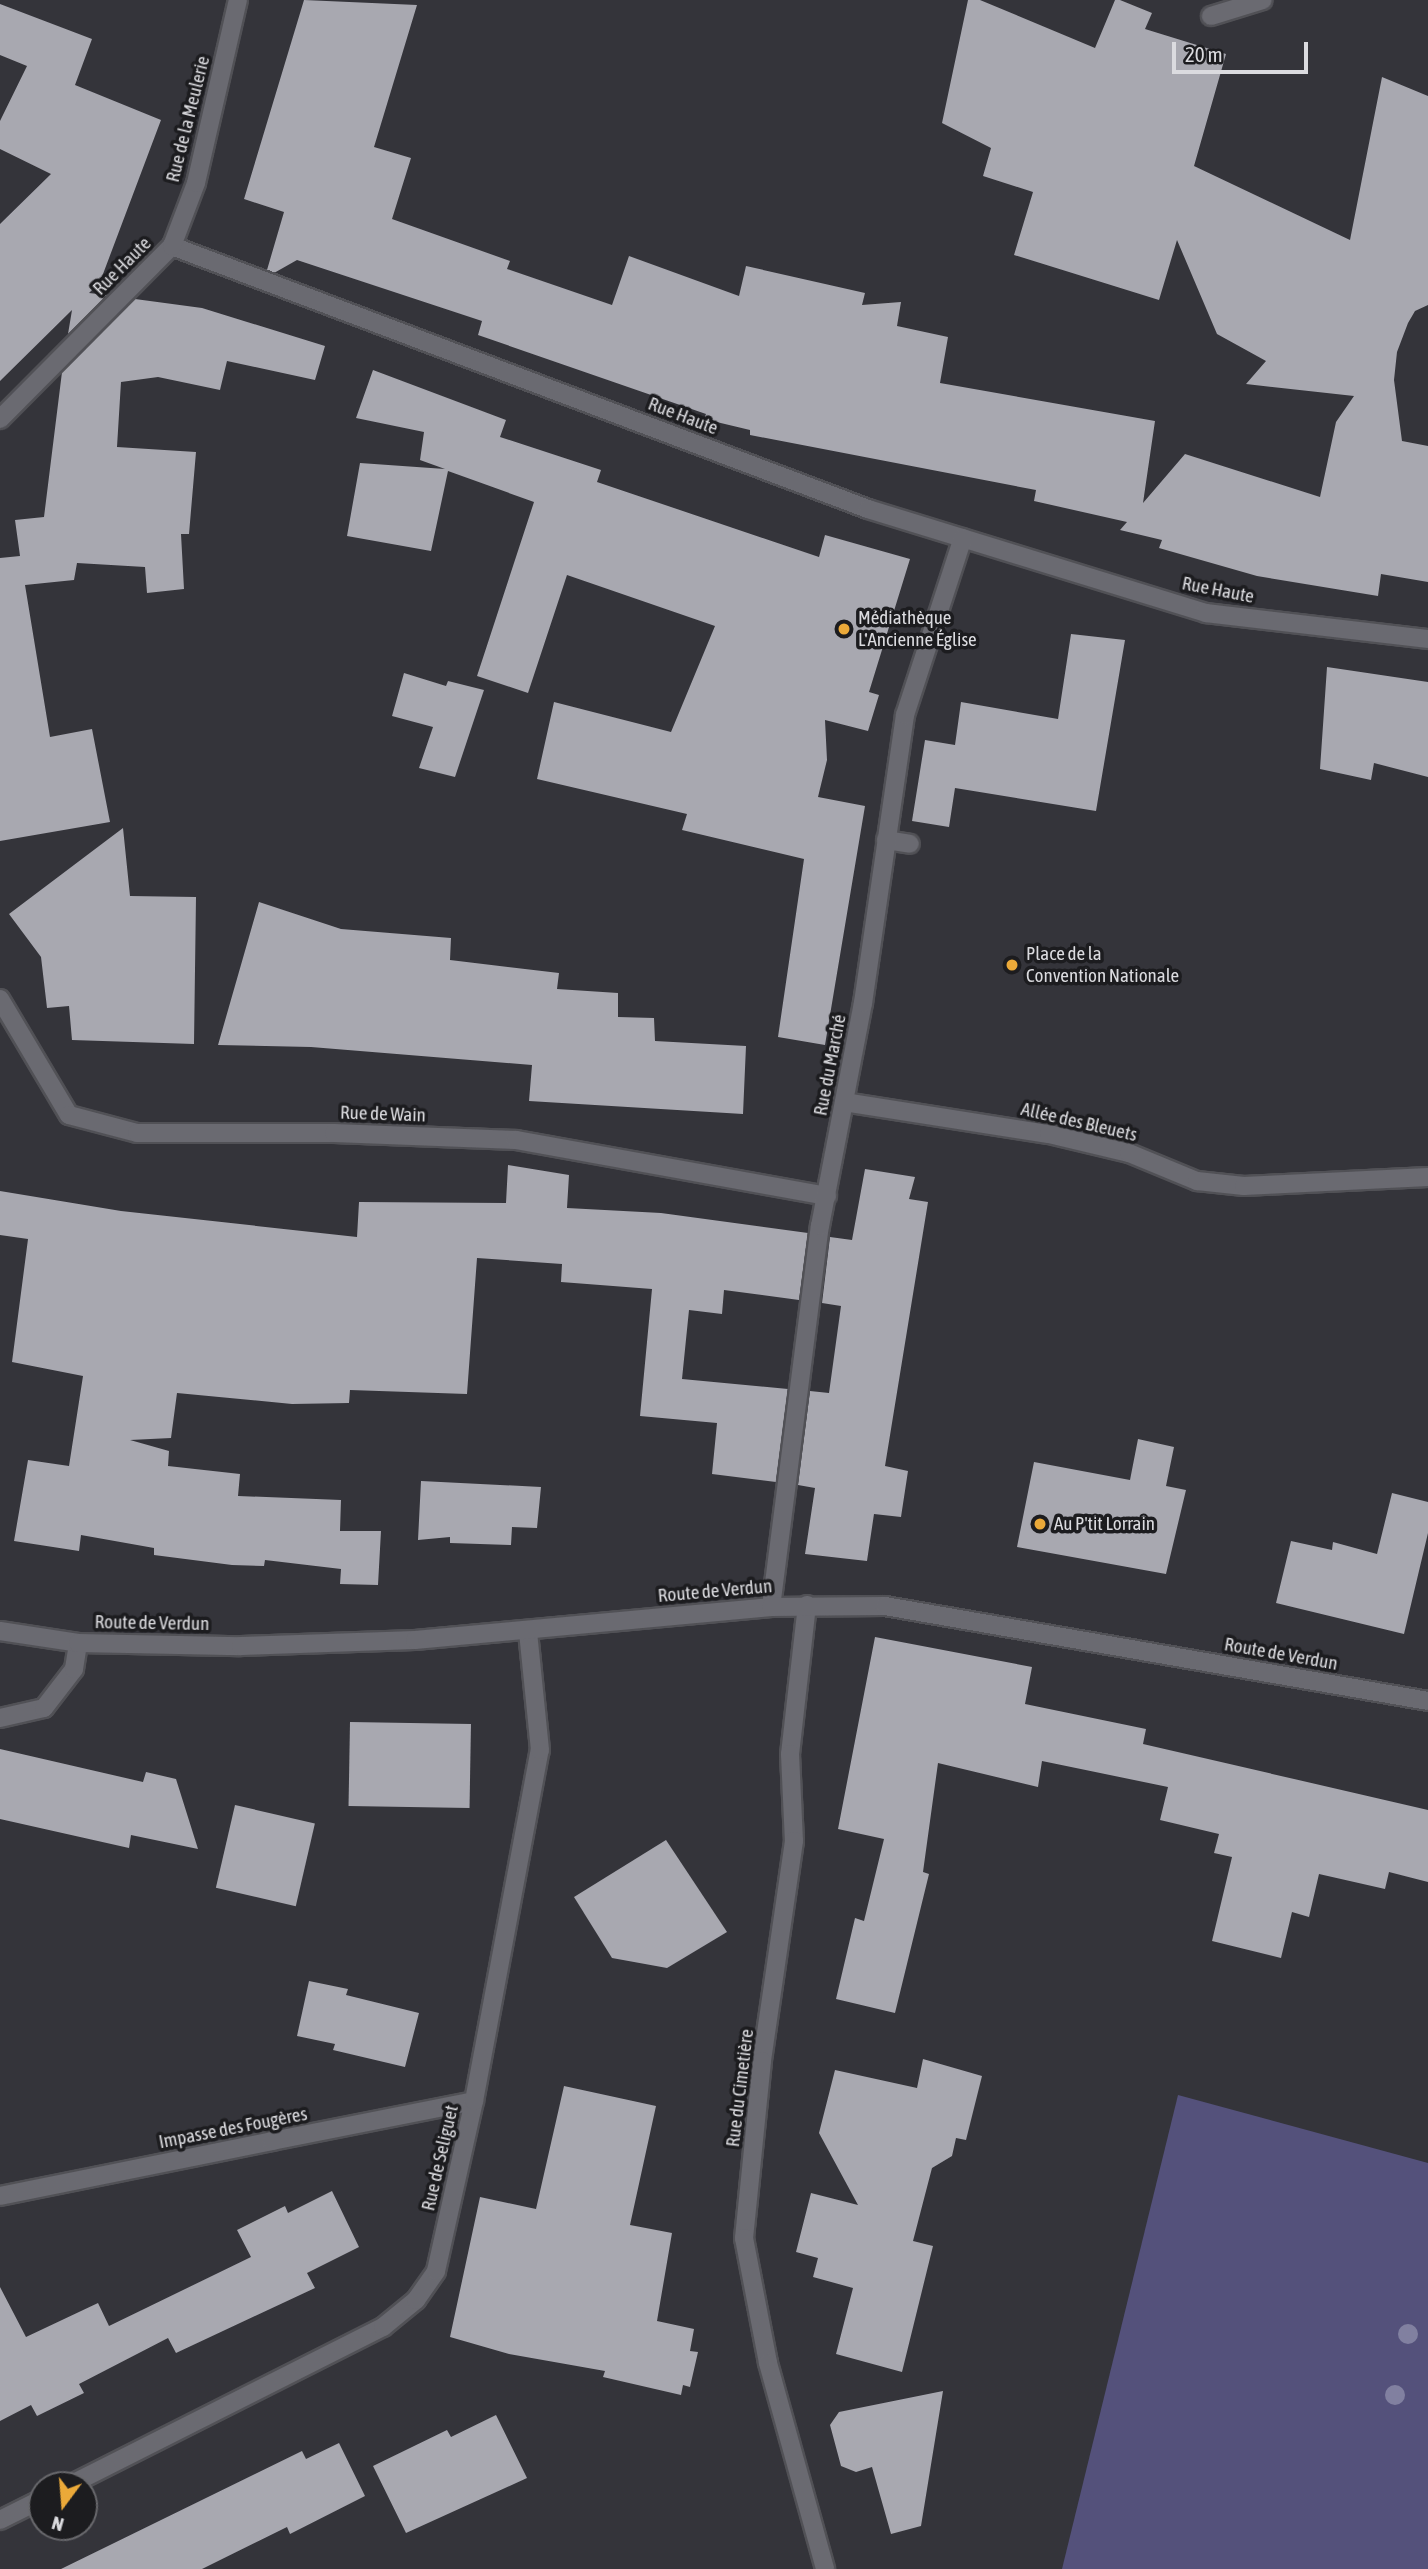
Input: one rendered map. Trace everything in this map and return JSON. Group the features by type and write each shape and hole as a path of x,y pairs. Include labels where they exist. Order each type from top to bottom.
{"street":[{"name":"Rue de la Meulerie","path":"172,246 196,183 238,0"},
{"path":"1211,16 1263,0"},
{"name":"Rue Haute","path":"0,419 172,246 869,509 1206,613 1428,639"},
{"name":"Rue du Marché","path":"771,1607 827,1196 905,715 963,538"},
{"path":"886,840 910,844"},
{"name":"Rue de Wain","path":"0,999 69,1115 137,1133 334,1133 516,1140 827,1196"},
{"name":"Allée des Bleuets","path":"844,1102 1049,1134 1129,1153 1197,1181 1244,1186 1428,1177"},
{"name":"Rue du Cimetière","path":"807,1605 790,1754 794,1840 762,2061 744,2238 768,2363 825,2569"},
{"name":"Route de Verdun","path":"0,1631 78,1643 241,1646 528,1631 771,1607 885,1606 1428,1701"},
{"name":"Rue de Seliguet","path":"98,2471 383,2327 416,2300 436,2271 474,2101 540,1750 528,1631"},
{"path":"0,1718 44,1708 74,1669 78,1643"},
{"name":"Impasse des Fougères","path":"0,2196 474,2101"},
{"path":"0,2520 28,2506"}],"shaded area":[{"path":"1178,2095 1428,2163 1428,2569 1062,2569"}],"building":[{"path":"304,0 417,5 374,147 411,158 392,219 510,261 507,269 612,305 629,256 739,296 746,266 865,293 862,305 901,302 897,326 948,337 940,383 1155,421 1143,503 1185,454 1320,497 1336,422 1354,396 1246,384 1266,361 1217,334 1177,240 1159,300 1014,255 1033,192 983,176 991,148 942,123 968,0 980,0 1095,48 1115,0 1120,0 1152,13 1145,29 1226,54 1194,166 1350,240 1382,77 1428,96 1428,305 1415,311 1408,323 1397,352 1394,380 1402,441 1428,446 1428,582 1381,574 1378,596 1257,576 1159,548 1162,540 1120,530 1127,522 1034,501 1036,490 750,435 750,430 704,419 706,414 478,335 482,321 297,260 274,273 267,270 284,212 244,199"},
{"path":"0,4 92,39 75,85 161,120 100,282 89,293 107,295 68,334 72,310 0,381 0,224 51,174 0,149 0,121 27,66 0,55"},
{"path":"135,299 202,308 325,346 315,380 227,361 220,390 158,377 121,382 117,447 196,452 189,534 181,534 184,589 147,593 145,567 77,563 74,580 25,585 50,737 92,729 110,822 0,841 0,558 20,556 15,520 44,517 62,372"},
{"path":"373,370 506,420 500,437 601,470 597,482 819,557 825,535 910,559 869,692 879,695 868,731 825,720 827,760 818,797 865,806 825,1045 778,1037 804,859 682,830 687,814 537,779 554,702 671,732 715,626 567,575 528,693 477,676 534,502 448,471 431,551 347,536 360,463 445,469 420,460 424,432 356,418"},
{"path":"1071,634 1125,640 1096,811 955,788 949,827 912,821 925,740 955,745 961,702 1058,719"},
{"path":"1327,667 1428,682 1428,777 1374,763 1371,780 1320,769"},
{"path":"404,673 446,686 448,681 484,690 455,777 419,768 433,727 392,716"},
{"path":"123,828 130,896 196,897 194,1044 72,1040 69,1006 47,1008 41,957 9,914"},
{"path":"259,902 341,929 451,938 450,960 559,973 557,989 618,993 618,1017 654,1018 655,1041 746,1046 743,1114 529,1101 532,1065 311,1047 218,1045"},
{"path":"508,1165 569,1175 567,1208 661,1213 808,1233 799,1300 724,1290 722,1314 689,1310 682,1379 788,1389 776,1482 712,1474 717,1423 640,1416 652,1289 561,1282 562,1264 477,1258 467,1394 350,1390 349,1403 292,1404 177,1393 171,1438 130,1440 169,1451 168,1466 240,1474 238,1496 341,1500 340,1531 381,1531 378,1585 340,1584 341,1569 265,1560 264,1566 232,1565 154,1555 154,1548 81,1535 79,1551 14,1541 28,1460 69,1466 83,1376 12,1362 28,1239 0,1235 0,1191 121,1211 357,1237 359,1202 506,1203"},
{"path":"865,1169 915,1177 909,1199 928,1202 885,1466 908,1471 901,1517 874,1514 867,1561 805,1554 815,1488 798,1485 810,1391 829,1393 841,1306 822,1303 830,1237 852,1240"},
{"path":"1138,1439 1174,1447 1166,1486 1186,1490 1166,1574 1017,1547 1034,1462 1130,1480"},
{"path":"421,1481 541,1487 537,1528 512,1527 511,1545 450,1543 450,1537 418,1540"},
{"path":"1392,1493 1428,1502 1428,1533 1404,1634 1276,1603 1291,1541 1332,1550 1333,1542 1377,1554"},
{"path":"875,1637 1032,1667 1025,1704 1146,1729 1143,1744 1428,1810 1428,1882 1389,1872 1385,1889 1319,1874 1309,1917 1292,1912 1281,1958 1212,1941 1232,1857 1214,1853 1219,1834 1160,1820 1168,1787 1042,1761 1038,1787 938,1763 923,1872 929,1874 895,2013 836,1999 855,1918 864,1921 884,1839 838,1829"},
{"path":"350,1722 471,1724 470,1808 349,1806"},
{"path":"0,1749 143,1782 146,1772 176,1779 198,1849 131,1835 129,1848 0,1819"},
{"path":"235,1805 315,1823 296,1906 216,1888"},
{"path":"666,1840 727,1932 667,1968 612,1958 574,1897"},
{"path":"309,1981 348,1989 346,1995 419,2013 405,2067 333,2050 335,2044 297,2036"},
{"path":"923,2059 982,2076 966,2140 956,2138 952,2156 932,2168 913,2241 933,2246 902,2372 836,2354 853,2288 813,2277 818,2258 796,2252 811,2193 858,2205 819,2133 835,2070 917,2088"},
{"path":"564,2086 656,2106 630,2225 672,2233 657,2321 694,2329 690,2351 698,2352 690,2387 683,2385 681,2395 603,2377 605,2371 509,2354 450,2337 480,2197 536,2209"},
{"path":"332,2191 359,2247 307,2273 315,2288 176,2353 168,2338 79,2384 84,2393 37,2416 31,2405 0,2421 0,2287 26,2337 98,2303 109,2326 251,2257 237,2230 285,2206 288,2213"},
{"path":"943,2391 921,2526 891,2534 872,2467 856,2472 841,2466 830,2425 839,2412"},
{"path":"496,2415 527,2478 406,2533 373,2466 447,2430 451,2437"},
{"path":"339,2443 365,2496 290,2534 287,2527 202,2569 61,2569 302,2451 306,2459"}],"place":[{"name":"Médiathèque L'Ancienne Église","path":"844,629"},
{"name":"Place de la Convention Nationale","path":"1012,965"},
{"name":"Au P'tit Lorrain","path":"1040,1524"}]}
